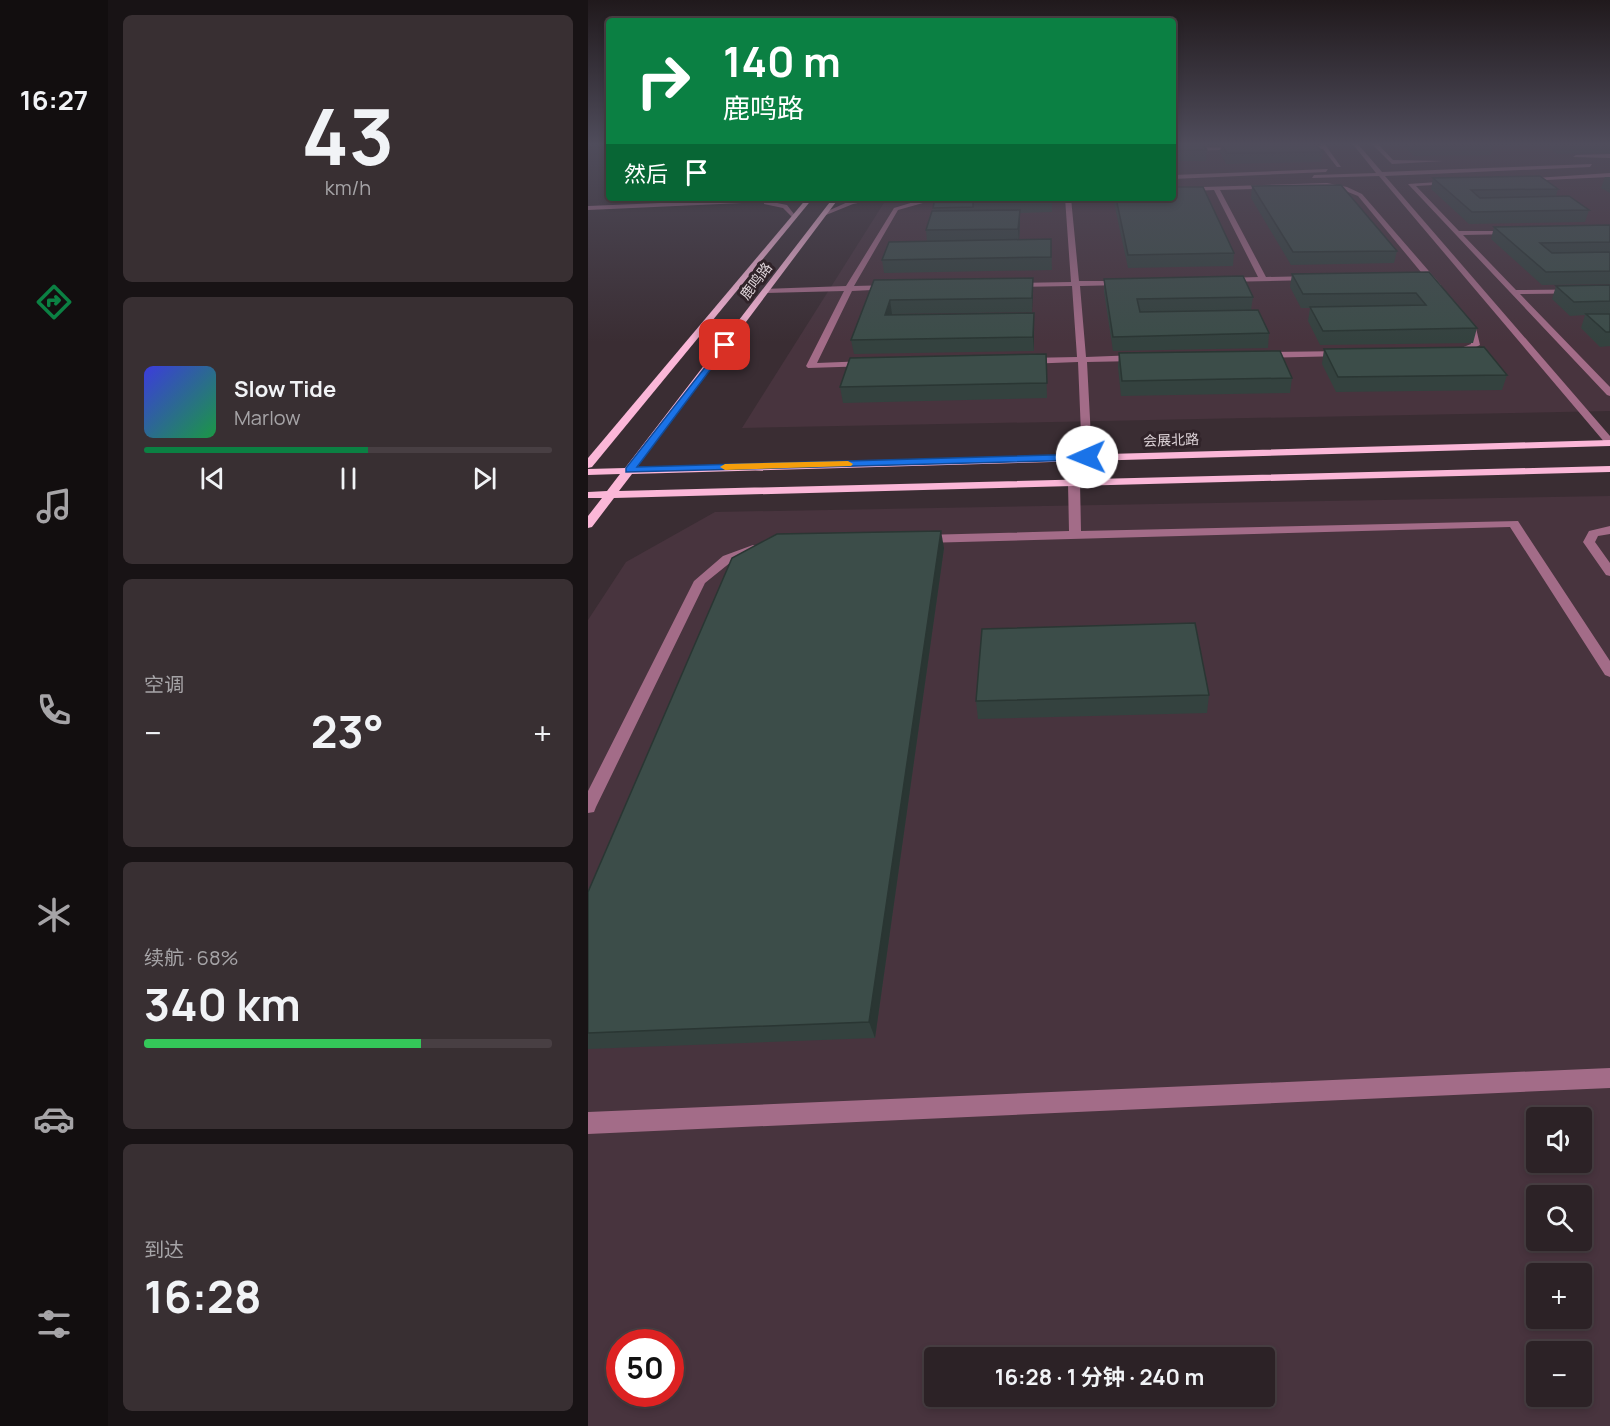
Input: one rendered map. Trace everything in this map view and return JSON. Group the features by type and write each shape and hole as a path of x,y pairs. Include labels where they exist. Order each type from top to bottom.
{"main road":[{"name":"鹿鸣路","path":"588,465 801,210"},
{"name":"鹿鸣路","path":"588,524 827,210"},
{"name":"会展北路","path":"588,472 1610,442"},
{"path":"588,495 1610,469"}],"street":[{"path":"788,210 795,217"},
{"path":"824,214 834,210"},
{"path":"882,364 811,366 849,288 896,210"},
{"path":"1069,210 1082,359 1087,457"},
{"path":"1227,210 1263,279"},
{"path":"1373,210 1443,292"},
{"path":"1412,210 1610,442"},
{"path":"1436,210 1610,393"},
{"path":"1458,233 1516,232"},
{"path":"1416,275 1428,274"},
{"path":"1218,280 1322,277"},
{"path":"1007,285 1138,283"},
{"path":"766,291 903,287"},
{"path":"1515,292 1610,291"},
{"path":"1438,351 1461,351 1476,345 1472,328 1457,310"},
{"path":"1248,356 1355,353"},
{"path":"1011,361 1142,358"},
{"path":"1074,483 1075,535"},
{"path":"910,539 1514,523 1610,672"},
{"path":"1610,530 1593,534 1589,542 1610,572"},
{"path":"588,807 700,581 727,559 769,542"},
{"path":"588,1123 1610,1078"}],"shaded area":[{"path":"880,210 1610,210 1610,411 742,428"},
{"path":"1610,496 1610,1426 588,1426 588,620 626,562 715,512"}],"building":[{"path":"1020,210 1018,229 926,230 932,211"},
{"path":"1118,210 1214,210 1234,253 1128,255"},
{"path":"1267,210 1362,210 1397,251 1293,252"},
{"path":"1469,210 1589,210 1472,212"},
{"path":"1610,225 1610,242 1540,243 1552,253 1610,252 1610,271 1546,272 1494,227"},
{"path":"1051,239 1051,257 882,260 889,242"},
{"path":"1429,272 1477,328 1323,331 1310,307 1426,305 1416,293 1303,294 1292,274"},
{"path":"1243,276 1253,297 1137,299 1140,312 1258,310 1269,333 1113,337 1104,279"},
{"path":"1033,278 1032,298 890,300 885,315 1034,313 1033,337 851,340 874,280"},
{"path":"1610,285 1610,301 1574,302 1556,286"},
{"path":"1586,314 1610,314 1610,332 1606,332"},
{"path":"1484,347 1507,375 1338,377 1324,349"},
{"path":"1280,351 1292,378 1122,381 1119,353"},
{"path":"1046,354 1047,383 840,387 850,358"},
{"path":"941,531 869,1022 588,1033 588,892 732,558 777,534"},
{"path":"1195,623 1209,695 976,701 982,629"}],"slow traffic":[{"path":"725,467 848,464"}],"route":[{"path":"725,345 629,470 1087,457"}]}
